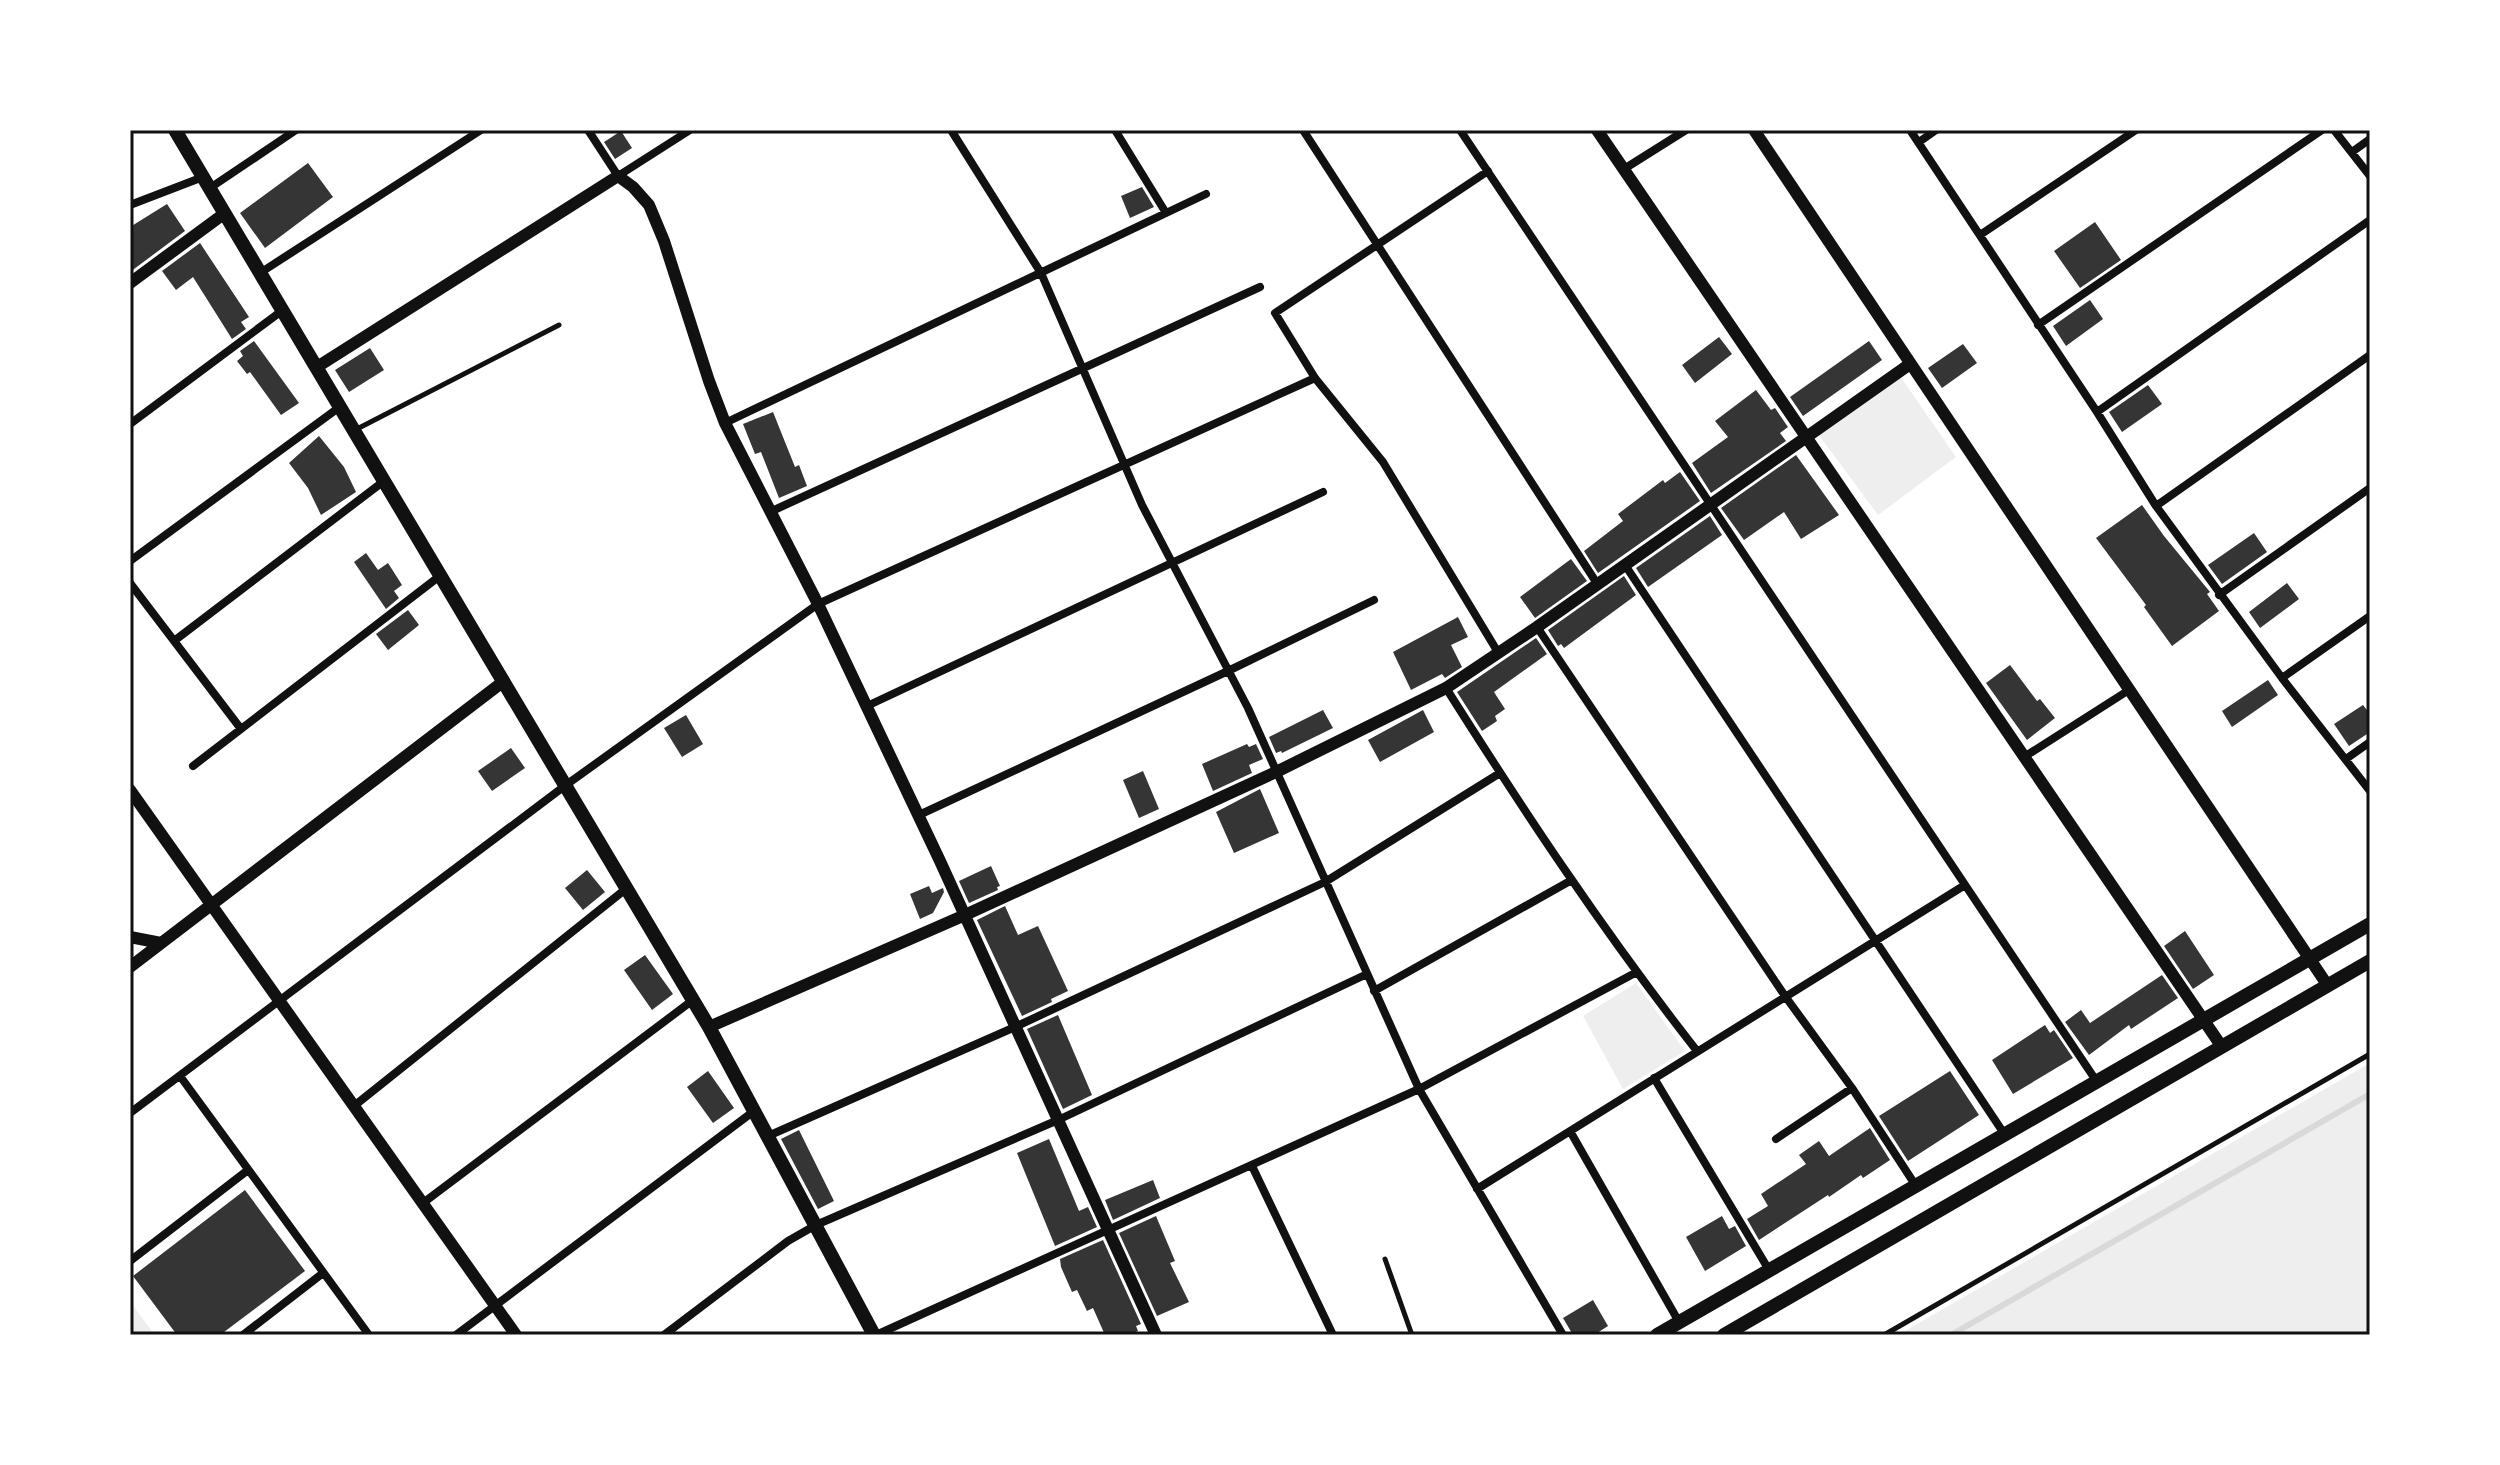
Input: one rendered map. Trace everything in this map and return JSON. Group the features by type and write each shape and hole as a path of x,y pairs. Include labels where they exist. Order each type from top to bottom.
{"main road":[{"path":"175,130 709,1027 875,1335"},
{"path":"1657,1335 2370,924"},
{"path":"1724,1335 2370,961"}],"street":[{"path":"130,205 206,182 296,130"},
{"path":"260,273 481,130"},
{"path":"588,130 618,176 649,205 725,423 772,511 919,815 1155,1335"},
{"path":"317,367 690,130"},
{"path":"951,130 1041,273 1124,464 1276,772 1419,1089 1563,1335"},
{"path":"1115,130 1166,213"},
{"path":"1303,130 1598,585"},
{"path":"1460,130 2097,1082"},
{"path":"1597,130 2222,1047"},
{"path":"1624,169 1686,130"},
{"path":"1754,130 2328,986"},
{"path":"1910,130 2156,506 2219,595 2370,791"},
{"path":"1919,142 1936,130"},
{"path":"1980,235 2136,130"},
{"path":"2038,325 2322,130"},
{"path":"2334,130 2370,176"},
{"path":"2352,152 2370,139"},
{"path":"1488,171 1275,313 1315,378 1383,462 1499,654"},
{"path":"725,423 1206,194"},
{"path":"130,283 225,213"},
{"path":"2097,412 2370,220"},
{"path":"772,511 1260,287"},
{"path":"130,424 283,310"},
{"path":"2156,506 2370,355"},
{"path":"709,1027 965,915 1276,772 1446,688 1598,585 1910,364"},
{"path":"130,1113 566,785 818,604 1315,378"},
{"path":"130,561 341,406"},
{"path":"174,641 385,480"},
{"path":"2219,595 2370,488"},
{"path":"867,706 1323,492"},
{"path":"1625,565 2005,1135"},
{"path":"193,766 441,575"},
{"path":"130,583 241,729"},
{"path":"919,815 1374,600"},
{"path":"2282,678 2370,616"},
{"path":"1537,627 1916,1186"},
{"path":"130,967 504,681"},
{"path":"1446,688 1570,881 1635,973 1697,1051"},
{"path":"2024,757 2129,690"},
{"path":"2346,759 2370,742"},
{"path":"768,1136 1015,1027 1325,882 1500,773"},
{"path":"130,790 516,1335"},
{"path":"1374,991 1570,881"},
{"path":"1477,1189 1965,885"},
{"path":"354,1106 627,888"},
{"path":"130,937 161,943"},
{"path":"875,1335 1109,1232 1419,1089 1635,973"},
{"path":"664,1335 788,1241 816,1225 1058,1120 1367,974"},
{"path":"423,1203 693,1000"},
{"path":"180,1076 369,1335"},
{"path":"1654,1078 1769,1270"},
{"path":"1776,1139 1852,1088"},
{"path":"456,1335 754,1111"},
{"path":"1570,1131 1679,1322"},
{"path":"1252,1166 1333,1335"},
{"path":"130,1261 248,1170"},
{"path":"243,1335 323,1273"}],"lane":[{"path":"354,430 559,325"},
{"path":"1884,1335 2370,1054"},
{"path":"1385,1259 1412,1335"}],"shaded area":[{"path":"1900,376 1956,457 1878,515 1818,434"},
{"path":"1636,983 1685,1051 1623,1089 1583,1016"},
{"path":"2370,1063 2370,1335 1898,1335"},
{"path":"131,1303 155,1335 130,1335"}],"building":[{"path":"621,131 632,148 615,159 604,142"},
{"path":"308,163 333,197 265,248 240,213"},
{"path":"1142,187 1154,207 1130,218 1121,196"},
{"path":"167,204 185,231 130,272 130,227"},
{"path":"2095,222 2121,260 2080,288 2054,251"},
{"path":"200,243 249,317 241,322 246,329 232,339 193,277 176,290 162,271"},
{"path":"2090,300 2103,319 2066,346 2053,326"},
{"path":"1719,337 1732,354 1695,383 1682,365"},
{"path":"254,341 299,403 281,415 250,372 247,374 237,361 243,356 240,351"},
{"path":"1869,341 1882,360 1803,416 1790,397"},
{"path":"1963,344 1977,363 1942,388 1928,368"},
{"path":"370,348 384,370 349,392 335,370"},
{"path":"2148,385 2162,404 2122,432 2109,412"},
{"path":"1756,390 1771,410 1775,408 1788,427 1780,433 1786,441 1711,493 1692,463 1728,437 1715,421"},
{"path":"773,412 795,467 799,465 807,486 779,498 761,452 755,454 743,424"},
{"path":"319,436 344,467 356,492 321,515 308,488 289,463"},
{"path":"1796,455 1839,515 1801,539 1784,512 1744,540 1721,508"},
{"path":"1680,472 1700,501 1598,573 1584,551 1623,521 1618,514 1663,480 1665,483"},
{"path":"2142,505 2210,592 2207,594 2219,611 2172,646 2096,538"},
{"path":"1710,516 1722,535 1648,587 1636,568"},
{"path":"2254,533 2267,552 2222,584 2208,565"},
{"path":"366,553 378,570 388,563 402,585 394,591 399,598 386,609 354,562"},
{"path":"1571,559 1587,581 1535,618 1520,597"},
{"path":"1624,576 1636,595 1564,648 1561,644 1558,646 1548,630"},
{"path":"2287,583 2299,599 2260,628 2249,612"},
{"path":"408,610 419,625 388,650 376,634"},
{"path":"1458,617 1468,637 1451,645 1462,667 1445,678 1442,674 1411,690 1393,652"},
{"path":"1536,638 1547,654 1494,692 1505,709 1495,716 1497,721 1482,731 1457,692"},
{"path":"2010,665 2037,701 2040,699 2055,718 2027,740 1986,683"},
{"path":"2268,680 2278,695 2232,727 2222,711"},
{"path":"2363,705 2370,714 2370,732 2349,746 2334,724"},
{"path":"1323,710 1333,728 1282,753 1276,753 1269,737"},
{"path":"1423,710 1434,732 1380,762 1368,740"},
{"path":"686,715 703,744 682,757 664,728"},
{"path":"1247,744 1249,747 1256,744 1263,759 1249,765 1252,773 1213,791 1202,764"},
{"path":"511,748 525,768 492,791 478,771"},
{"path":"1143,771 1159,809 1139,818 1123,780"},
{"path":"1260,789 1279,833 1234,853 1216,812"},
{"path":"991,866 1000,886 998,890 969,903 959,881"},
{"path":"587,870 605,892 583,910 565,888"},
{"path":"929,886 932,893 943,888 944,892 933,913 920,919 910,894"},
{"path":"1005,906 1018,935 1038,926 1068,991 1022,1016 977,920"},
{"path":"2185,931 2214,975 2193,989 2164,946"},
{"path":"645,955 673,994 652,1010 624,970"},
{"path":"2162,975 2178,998 2131,1029 2129,1025 2089,1055 2065,1022 2081,1010 2090,1023"},
{"path":"1058,1015 1092,1095 1063,1109 1027,1029"},
{"path":"2045,1025 2050,1033 2054,1030 2073,1058 2013,1094 1992,1060"},
{"path":"708,1071 734,1108 713,1123 687,1087"},
{"path":"1950,1071 1979,1115 1908,1161 1879,1116"},
{"path":"1870,1128 1890,1160 1863,1178 1861,1175 1828,1195 1759,1240 1747,1219 1768,1206 1761,1194 1806,1164 1799,1155 1819,1141 1829,1156"},
{"path":"799,1130 834,1201 818,1209 781,1139"},
{"path":"1049,1139 1079,1211 1088,1207 1097,1227 1055,1246 1017,1153"},
{"path":"1153,1180 1160,1198 1113,1220 1105,1200"},
{"path":"245,1190 305,1271 220,1335 177,1335 133,1276"},
{"path":"1156,1216 1175,1261 1170,1263 1189,1302 1157,1316 1119,1233"},
{"path":"1722,1216 1729,1229 1735,1226 1746,1246 1705,1271 1686,1237"},
{"path":"1103,1240 1141,1324 1136,1326 1138,1331 1128,1335 1105,1335 1093,1308 1087,1311 1077,1290 1072,1292 1061,1267 1060,1259"},
{"path":"1593,1300 1608,1326 1594,1335 1573,1335 1563,1318"}],"waterway":[{"path":"1951,1335 2370,1094"}]}
